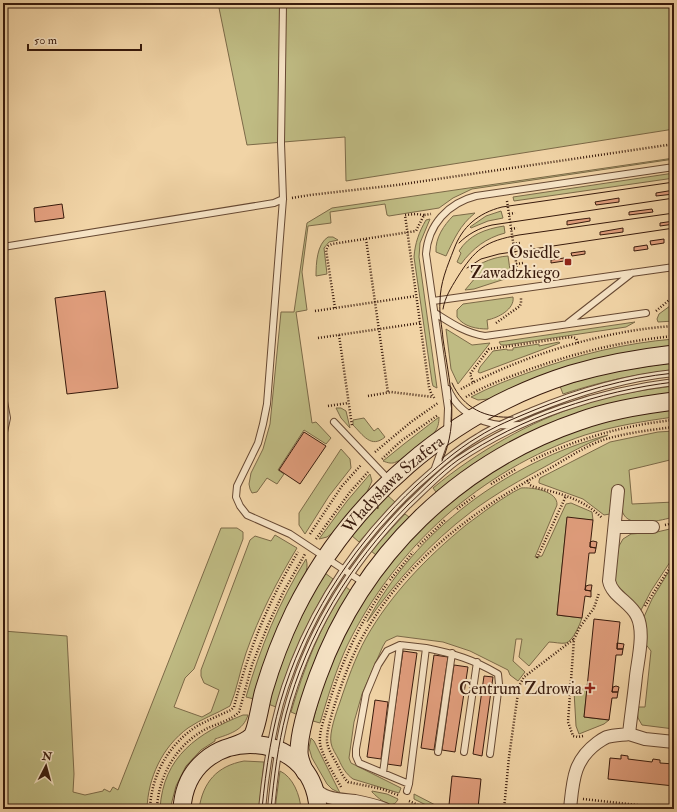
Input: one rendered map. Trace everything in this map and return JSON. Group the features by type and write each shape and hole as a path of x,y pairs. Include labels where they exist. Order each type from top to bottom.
{"main road":[{"name":"Władysława Szafera","path":"233,746 247,740 252,735 268,675 282,639 305,591 326,557 357,516 390,481 446,435 474,417 525,392 572,374 626,361 674,354"},
{"path":"318,809 315,794 300,758 299,745 312,693 333,640 352,604 393,547 424,514 458,485 499,458 535,439 580,421 629,408 674,401"},
{"path":"182,809 183,798 187,786 196,770 205,760 215,753 233,746 270,746 308,777"}],"street":[{"path":"618,491 609,524 609,581 610,586 615,592 633,609 638,618 640,629 640,644 629,734"},
{"path":"609,524 653,527"},
{"path":"570,804 574,774 577,765 592,747 606,737 629,734 645,739 674,742"},
{"path":"308,777 317,791 330,798 368,804 385,809"}],"lane":[{"path":"284,3 281,143 283,199 267,404 260,435 252,456 237,486 236,497 246,515 286,532 365,584"},
{"path":"416,498 433,471 446,435 448,408 427,259 428,243 438,220 448,209 457,203 468,198 481,195 674,167"},
{"path":"3,247 274,203 283,199"},
{"path":"433,302 674,267"},
{"path":"567,324 633,272"},
{"path":"434,313 464,331 485,336 646,313"},
{"path":"443,373 446,386 453,399 460,408 474,417 484,422 500,425 512,426 530,422"},
{"path":"271,809 270,746 285,688 301,646 319,609 343,569 385,516 433,471 463,447 500,425 547,405 589,390 629,380 674,373"},
{"path":"270,746 285,750 283,728 296,683 311,643 350,574 378,537 437,478 457,461 484,444 562,408 600,396 644,386 674,382"},
{"path":"3,396 7,418 3,437"},
{"path":"334,422 390,481"},
{"path":"426,648 408,788 383,773 359,762 356,756 356,749 366,694 378,665 387,651 400,645 426,648 452,653 477,662 498,674 499,684 490,754"},
{"path":"383,773 400,645"},
{"path":"438,752 452,653"},
{"path":"464,752 477,662"},
{"path":"262,809 271,734 274,727"},
{"path":"270,746 283,728"}],"path":[{"path":"283,199 310,194 397,185 674,144"},
{"path":"507,200 518,275"},
{"path":"509,214 515,213"},
{"path":"371,446 375,452 410,422 439,403 433,397 429,387 404,215 434,214"},
{"path":"335,308 327,247 332,244 416,232 424,215"},
{"path":"511,229 517,228"},
{"path":"366,239 388,393"},
{"path":"513,244 520,243"},
{"path":"516,264 522,263"},
{"path":"314,311 416,296"},
{"path":"492,324 500,321 520,306 522,301 521,296"},
{"path":"318,338 420,323"},
{"path":"461,389 473,382 514,365 578,343 634,330 674,326"},
{"path":"338,335 352,427 356,432"},
{"path":"473,382 470,374 489,349 571,337 576,338 578,343"},
{"path":"368,396 388,393 433,397"},
{"path":"328,406 348,403"},
{"path":"381,460 411,434 440,413"},
{"path":"529,462 561,448 602,434 635,426 674,420"},
{"path":"399,796 382,789 348,782 344,778 328,747 327,740 328,730 346,673 359,644 375,616 394,591 441,541 472,516 502,495 527,480 603,440 643,431 674,427"},
{"path":"308,537 342,486 362,464"},
{"path":"489,486 520,467"},
{"path":"316,539 350,492 369,471"},
{"path":"527,480 530,485 534,487 566,496 582,503 595,511 609,524"},
{"path":"453,513 480,492"},
{"path":"537,558 566,496"},
{"path":"342,790 321,747 320,741 326,711 340,670 357,632 384,588 416,548 449,517"},
{"path":"150,809 151,795 156,776 172,748 202,723 230,711 234,707 247,658 260,625 277,590 300,550"},
{"path":"157,809 161,782 176,754 189,741 199,734 239,712 263,635 284,591 304,556"},
{"path":"638,618 674,561"},
{"path":"587,735 578,737 573,736 568,722 574,639 580,627 594,608 601,587"},
{"path":"504,809 509,757 519,686 524,677 574,639"},
{"path":"404,798 427,809"},
{"path":"570,804 674,809"}],"shaded area":[{"path":"218,3 674,3 674,129 346,181 345,137 247,145"},
{"path":"674,158 472,189 453,198 439,208 389,216 387,215 385,204 330,212 331,223 308,226 302,272 307,310 296,312 312,423 316,422 331,438 326,444 304,430 278,470 284,474 277,484 267,478 257,492 252,493 249,484 251,473 263,449 270,424 281,312 294,312 307,223 332,208"},
{"path":"674,173 674,178 514,201 513,197"},
{"path":"501,211 503,218 488,221 471,228 470,227 486,216"},
{"path":"475,213 461,227 446,256 436,252 437,242 441,232 446,223 453,216"},
{"path":"430,219 420,243 419,257 437,388 433,386 432,382 414,257 419,233 426,220"},
{"path":"504,226 505,233 480,244 461,264 457,262 461,253 459,251 463,245 473,237 484,231"},
{"path":"328,237 333,237 338,240 329,242 324,248 327,274 316,276 319,249 324,240"},
{"path":"508,256 511,277 474,289 465,290 476,277 470,270 488,260"},
{"path":"513,297 513,301 509,309 501,315 487,320 488,329 471,327 463,323 457,317 457,310 463,304"},
{"path":"674,303 674,321 658,322 657,319 659,314"},
{"path":"635,322 626,327 506,345 501,345 499,342"},
{"path":"446,329 472,345 490,343 458,384 451,369"},
{"path":"674,339 674,347 488,399 478,400 471,397 515,377 583,355 637,343"},
{"path":"560,343 480,373 478,372 480,367 493,351 507,349 513,350 513,348 539,344 539,346"},
{"path":"665,363 674,363 674,370 618,379 563,394 560,386 611,372 663,365"},
{"path":"674,386 674,393 572,415 542,427 513,441 476,463 436,492 433,488 486,450 524,429 564,411 617,395"},
{"path":"336,408 341,408 346,411 350,428 341,418"},
{"path":"674,410 674,417 607,429 585,435 547,450 511,469 477,491 445,516 416,545 390,576 367,610 343,655 332,683 320,723 313,721 329,669 351,622 379,578 412,538 450,503 492,472 538,446 588,426 609,420 652,412"},
{"path":"439,417 438,425 434,433 416,449 394,463 383,461 404,444"},
{"path":"364,418 374,431 378,428 385,437 376,442 371,441 364,436 353,425 353,420"},
{"path":"674,431 674,459 629,470 632,504 674,502 674,517 648,522 628,519 622,510 623,487 613,487 610,514 604,515 583,499 539,483 540,478 610,442 658,432"},
{"path":"608,435 578,449 528,476 480,505 442,536 414,563 367,622 387,589 411,558 438,530 468,504 500,482 535,463 571,447"},
{"path":"341,449 350,459 351,468 329,496 305,534 299,525 299,513"},
{"path":"370,474 372,481 367,492 335,531 327,537 319,539 347,501"},
{"path":"521,488 531,488 544,491 553,496 556,500 557,505 535,557 542,556 566,504 571,503 592,512 593,520 567,518 557,615 582,618 576,632 569,642 549,642 529,666 519,657 522,639 516,639 513,661 525,672 518,681 510,675 508,670 470,651 443,642 397,636 386,641 362,694 354,722 349,758 351,763 401,788 399,793 353,779 344,770 333,749 331,734 348,678 366,638 398,591 437,550 466,525"},
{"path":"387,495 395,502 359,542 351,535"},
{"path":"405,514 409,517 376,555 371,551"},
{"path":"221,528 237,528 243,532 243,539 194,669 185,678 174,707 202,717 211,712 219,690 204,683 201,676 201,670 250,540 255,536 271,541 275,535 297,548 282,573 257,626 246,653 230,706 188,728 171,744 158,764 150,786 147,809 3,809 3,631 67,636 74,774 73,792 85,795 103,791 104,789 110,792 113,787 118,790"},
{"path":"674,528 674,556 651,591 640,612 613,581 619,546 623,539 631,534 657,532"},
{"path":"306,559 307,567 305,575 278,630 254,699 246,697 257,661 271,626 287,592"},
{"path":"674,563 674,729 642,725 638,718 637,707 645,707 651,651 644,642 643,619 652,599"},
{"path":"325,573 333,579 307,625 287,673 276,707 268,704 285,653 307,605"},
{"path":"346,587 351,591 329,630 318,655 298,715 291,712 307,663 328,617"},
{"path":"578,689 587,689 584,717 609,720 604,724 579,734 576,726 574,691"},
{"path":"243,715 248,715 243,725 235,731 215,739 215,741 201,750 186,766 176,786 170,809 160,809 163,790 168,774 186,749 211,730"},
{"path":"311,738 314,741 340,793 332,789 327,784 312,758 309,748"},
{"path":"244,761 264,762 259,809 199,809 204,791 213,777 226,767 234,763"},
{"path":"280,771 289,778 295,787 301,809 275,809"},
{"path":"372,791 387,794 398,799 396,803 393,804 385,803"},
{"path":"414,794 443,809 434,809 414,799"}],"building":[{"path":"674,190 674,194 656,196 656,193"},
{"path":"619,198 619,202 596,205 595,202"},
{"path":"62,204 64,218 35,222 34,208"},
{"path":"652,209 653,212 629,215 629,212"},
{"path":"590,218 590,221 567,225 567,221"},
{"path":"674,221 674,224 660,226 660,223"},
{"path":"623,228 623,232 600,235 600,232"},
{"path":"664,239 664,243 651,245 650,241"},
{"path":"647,245 648,249 634,251 634,247"},
{"path":"585,251 585,254 572,256 571,253"},
{"path":"564,258 564,261 551,263 551,260"},
{"path":"105,291 118,388 67,394 55,298"},
{"path":"304,432 326,446 300,484 279,470"},
{"path":"567,517 593,520 590,547 596,548 595,553 589,553 585,590 591,591 591,597 585,596 582,618 557,615"},
{"path":"590,542 597,542 596,548 590,547"},
{"path":"592,585 591,591 585,590 586,586"},
{"path":"594,619 620,622 617,649 623,649 622,655 616,655 612,692 618,692 617,698 612,698 609,720 584,717"},
{"path":"617,643 624,644 623,649 617,649"},
{"path":"403,651 417,653 401,766 387,764"},
{"path":"434,655 448,657 434,750 421,748"},
{"path":"454,665 468,667 455,752 442,750"},
{"path":"484,676 493,677 482,756 473,754"},
{"path":"613,687 619,687 618,692 612,692"},
{"path":"375,700 388,702 381,759 367,757"},
{"path":"621,755 628,756 628,759 652,762 653,759 660,760 660,763 674,764 674,786 608,779 610,758 621,759"},
{"path":"452,776 481,779 478,808 449,805"}],"tram line":[{"path":"442,461 451,431 452,401 440,316 440,295 449,262 457,241 466,228 478,217 502,207 674,182"},
{"path":"459,243 474,232 492,225 674,198"},
{"path":"443,309 448,293 463,268 482,248 498,240 519,235 674,213"},
{"path":"467,268 481,259 499,254 674,228"},
{"path":"262,809 273,732 280,702 308,630 338,578 375,529 395,507 417,485 454,453 484,433 498,426 549,404 584,392 637,378 674,373"},
{"path":"271,809 273,785 283,726 295,684 306,656 319,628 349,576 367,551 408,505 451,465 482,445 508,431 534,419 589,399 646,386 674,382"},
{"path":"452,383 462,399 476,410 494,416 513,417"}],"place":[{"name":"Osiedle Zawadzkiego","path":"568,262"},
{"name":"Centrum Zdrowia","path":"590,688"}]}
